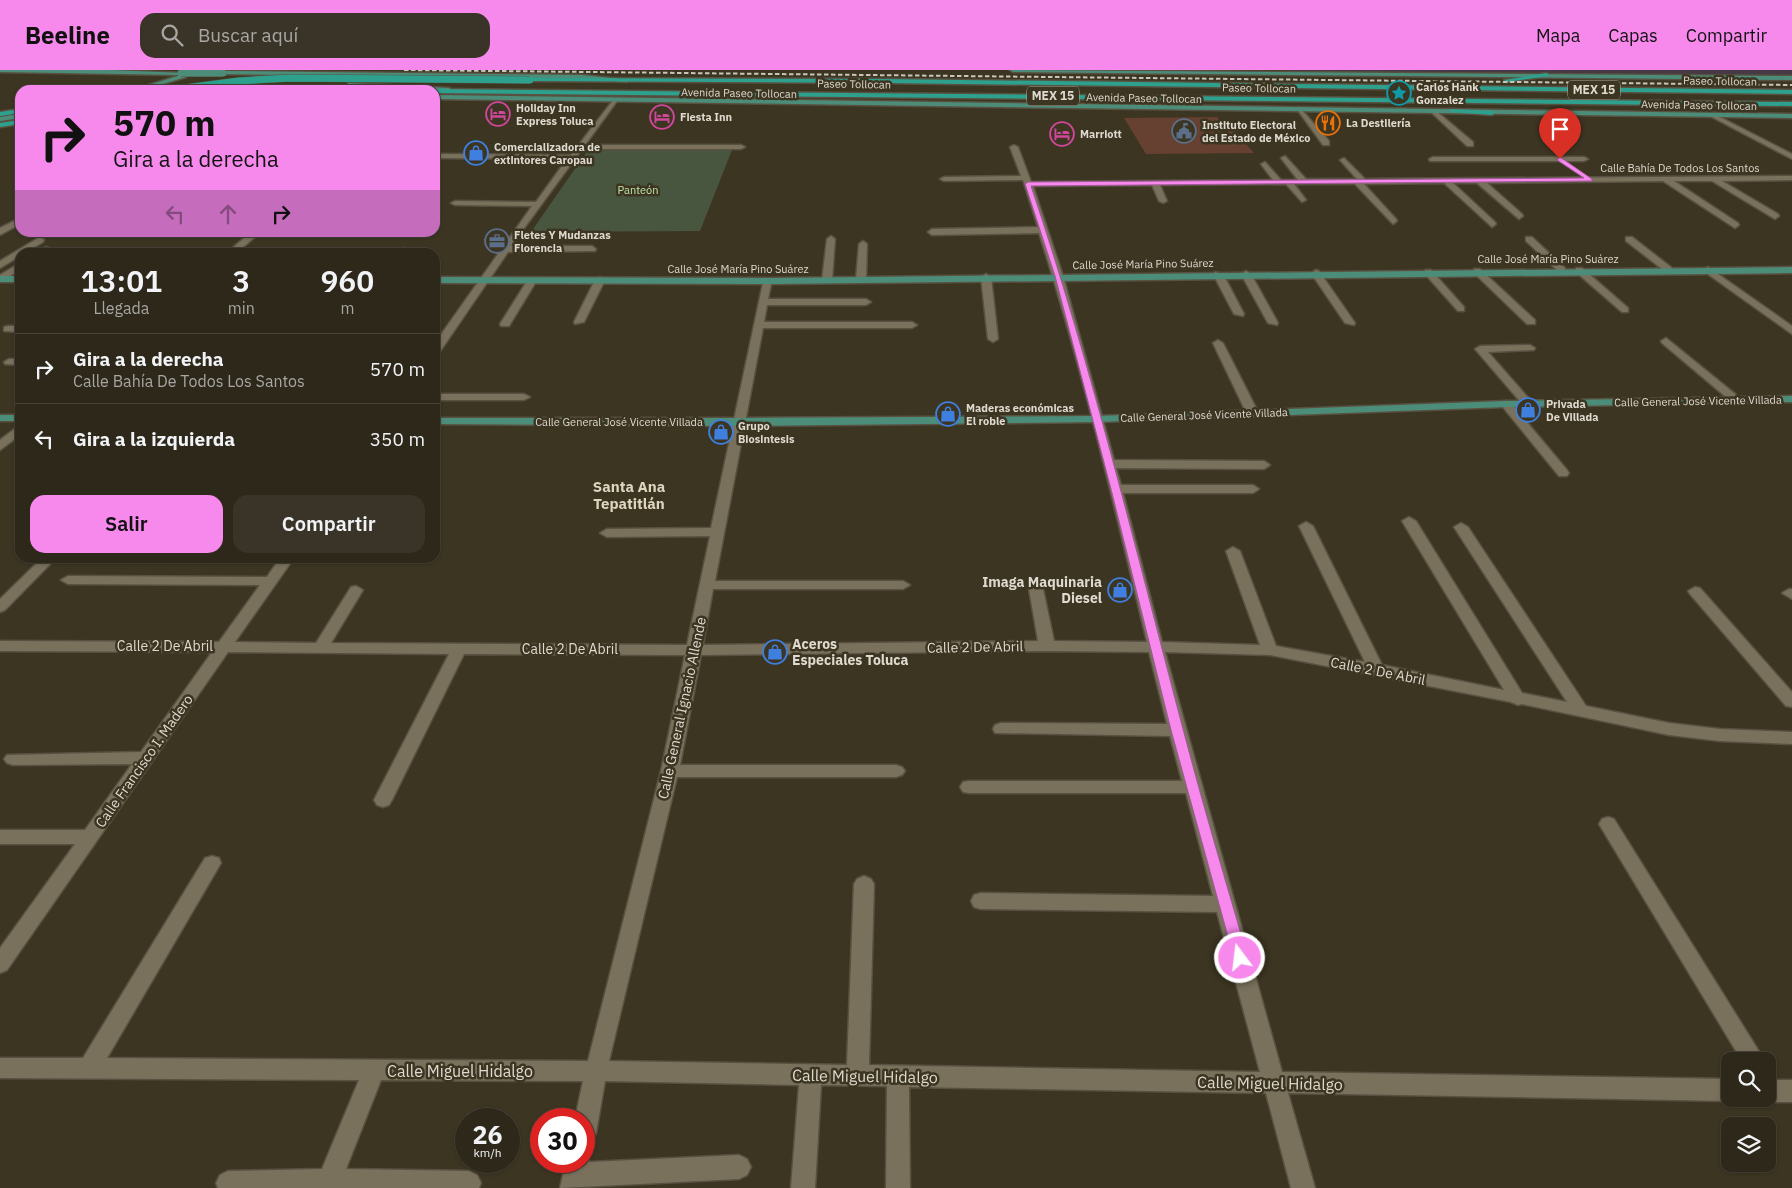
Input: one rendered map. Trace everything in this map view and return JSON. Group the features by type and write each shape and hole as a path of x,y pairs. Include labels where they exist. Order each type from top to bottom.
{"highway":[{"path":"809,73 884,81"},
{"path":"1396,87 1547,75"},
{"path":"208,85 290,78 627,80"},
{"name":"Paseo Tollocan","path":"627,80 884,81 1792,92"},
{"path":"440,91 456,91"},
{"name":"Paseo Tollocan","path":"456,91 1792,104"},
{"path":"481,98 600,91"},
{"path":"833,94 936,106"},
{"path":"1272,98 1492,113"},
{"path":"0,112 15,110"}],"main road":[{"name":"MEX 15","path":"0,70 582,77 627,80"},
{"path":"156,85 196,70"},
{"path":"178,85 212,70"},
{"name":"Avenida Paseo Tollocan","path":"1013,70 1274,71 1792,78"},
{"name":"MEX 15","path":"0,75 213,78 344,85"},
{"path":"11,78 54,76"},
{"name":"MEX 15","path":"440,90 456,91"},
{"name":"Avenida Paseo Tollocan","path":"440,97 936,106 1792,116"},
{"path":"0,119 15,117"},
{"name":"Calle José María Pino Suárez","path":"440,280 827,280 1562,270 1792,270"},
{"path":"0,279 15,279"},
{"name":"Calle General José Vicente Villada","path":"440,421 739,422 1097,419 1506,404 1792,399"},
{"path":"0,418 15,418"}],"street":[{"path":"440,343 505,249 614,101"},
{"path":"1299,110 1326,143"},
{"path":"1434,112 1470,144"},
{"path":"1712,115 1792,157"},
{"path":"579,147 741,147"},
{"path":"1014,147 1026,178 1037,223 1058,276 1116,489 1177,730 1303,1188"},
{"path":"440,156 571,158"},
{"path":"1285,158 1304,182"},
{"path":"1433,159 1584,159"},
{"path":"1560,159 1590,180"},
{"path":"1344,160 1393,221"},
{"path":"1265,164 1302,200"},
{"name":"Calle Bahía De Todos Los Santos","path":"944,175 1155,183 1792,178"},
{"path":"1665,179 1736,225"},
{"path":"1714,179 1775,216"},
{"path":"1446,180 1492,224"},
{"path":"1480,180 1519,216"},
{"path":"1155,183 1163,200"},
{"path":"455,203 538,204"},
{"path":"0,219 15,220"},
{"path":"0,232 15,223"},
{"path":"932,232 1037,223"},
{"path":"237,248 251,237"},
{"path":"827,280 831,239"},
{"path":"1528,239 1562,270"},
{"path":"1629,239 1669,270"},
{"path":"27,248 40,240"},
{"path":"861,279 863,244"},
{"path":"505,249 592,250"},
{"path":"0,265 15,256"},
{"path":"0,279 15,269"},
{"path":"1579,270 1625,310"},
{"path":"1708,270 1792,332"},
{"path":"1477,271 1531,322"},
{"path":"1428,272 1461,309"},
{"path":"1316,273 1350,323"},
{"path":"1218,274 1239,314"},
{"path":"1246,274 1273,324"},
{"path":"986,277 993,339"},
{"path":"505,324 532,280"},
{"path":"578,322 600,280"},
{"name":"Calle General Ignacio Allende","path":"589,1108 596,1071 670,770 767,280"},
{"path":"763,302 866,302"},
{"path":"758,325 912,325"},
{"path":"8,329 15,329"},
{"path":"1666,341 1736,400"},
{"path":"1218,342 1252,412"},
{"path":"1528,404 1480,349 1530,348"},
{"path":"440,397 524,397"},
{"path":"1506,404 1563,473"},
{"path":"0,446 15,433"},
{"path":"1109,464 1264,465"},
{"path":"1116,489 1253,489"},
{"path":"1409,521 1518,700"},
{"path":"1306,526 1376,669"},
{"path":"1461,527 1581,712"},
{"path":"607,533 717,532"},
{"path":"1234,551 1270,650"},
{"path":"0,607 45,563"},
{"name":"Calle Francisco I. Madero","path":"0,964 92,837 283,563"},
{"path":"68,580 270,581"},
{"path":"706,585 904,585"},
{"path":"1036,589 1047,646"},
{"path":"321,647 356,590"},
{"path":"1695,591 1792,702"},
{"name":"Calle 2 De Abril","path":"0,646 694,650 1155,646 1270,650 1376,669 1518,700 1669,729 1720,736 1792,738"},
{"path":"383,800 459,648"},
{"path":"1001,729 1177,730"},
{"path":"13,758 146,758"},
{"path":"670,770 896,771"},
{"path":"969,787 1193,787"},
{"path":"1608,824 1748,1052"},
{"path":"0,836 92,837"},
{"path":"90,1069 212,863"},
{"path":"858,1076 864,884"},
{"path":"981,900 1226,904"},
{"name":"Calle Miguel Hidalgo","path":"0,1068 596,1071 1721,1090"},
{"path":"329,1181 374,1070"},
{"path":"803,1188 811,1076"},
{"path":"898,1076 898,1188"},
{"path":"575,1174 739,1167"},
{"path":"228,1183 329,1181 469,1183"}],"shaded area":[{"path":"1792,70 1792,75 1288,71"}],"green space":[{"name":"Panteón","path":"588,150 732,150 700,231 531,232"}],"building":[{"path":"1217,117 1224,125 1230,125 1254,153 1146,154 1124,118"}],"railway":[{"path":"404,70 1792,85"}],"place":[{"name":"Carlos Hank Gonzalez","path":"1399,93"},
{"name":"Holiday Inn Express Toluca","path":"498,114"},
{"name":"Fiesta Inn","path":"662,117"},
{"name":"La Destilería","path":"1328,123"},
{"name":"Instituto Electoral del Estado de México","path":"1184,131"},
{"name":"Marriott","path":"1062,134"},
{"name":"Comercializadora de extintores Caropau","path":"476,153"},
{"name":"Fletes Y Mudanzas Florencia","path":"497,241"},
{"name":"Privada De Villada","path":"1528,410"},
{"name":"Maderas económicas El roble","path":"948,414"},
{"name":"Grupo Biosintesis","path":"721,432"},
{"name":"Imaga Maquinaria Diesel","path":"1120,590"},
{"name":"Aceros Especiales Toluca","path":"775,652"}],"district":[{"name":"Santa Ana Tepatitlán","path":"629,496"}],"route":[{"path":"1240,958 1177,730 1116,489 1058,276 1028,184 1590,180 1560,159"}]}
